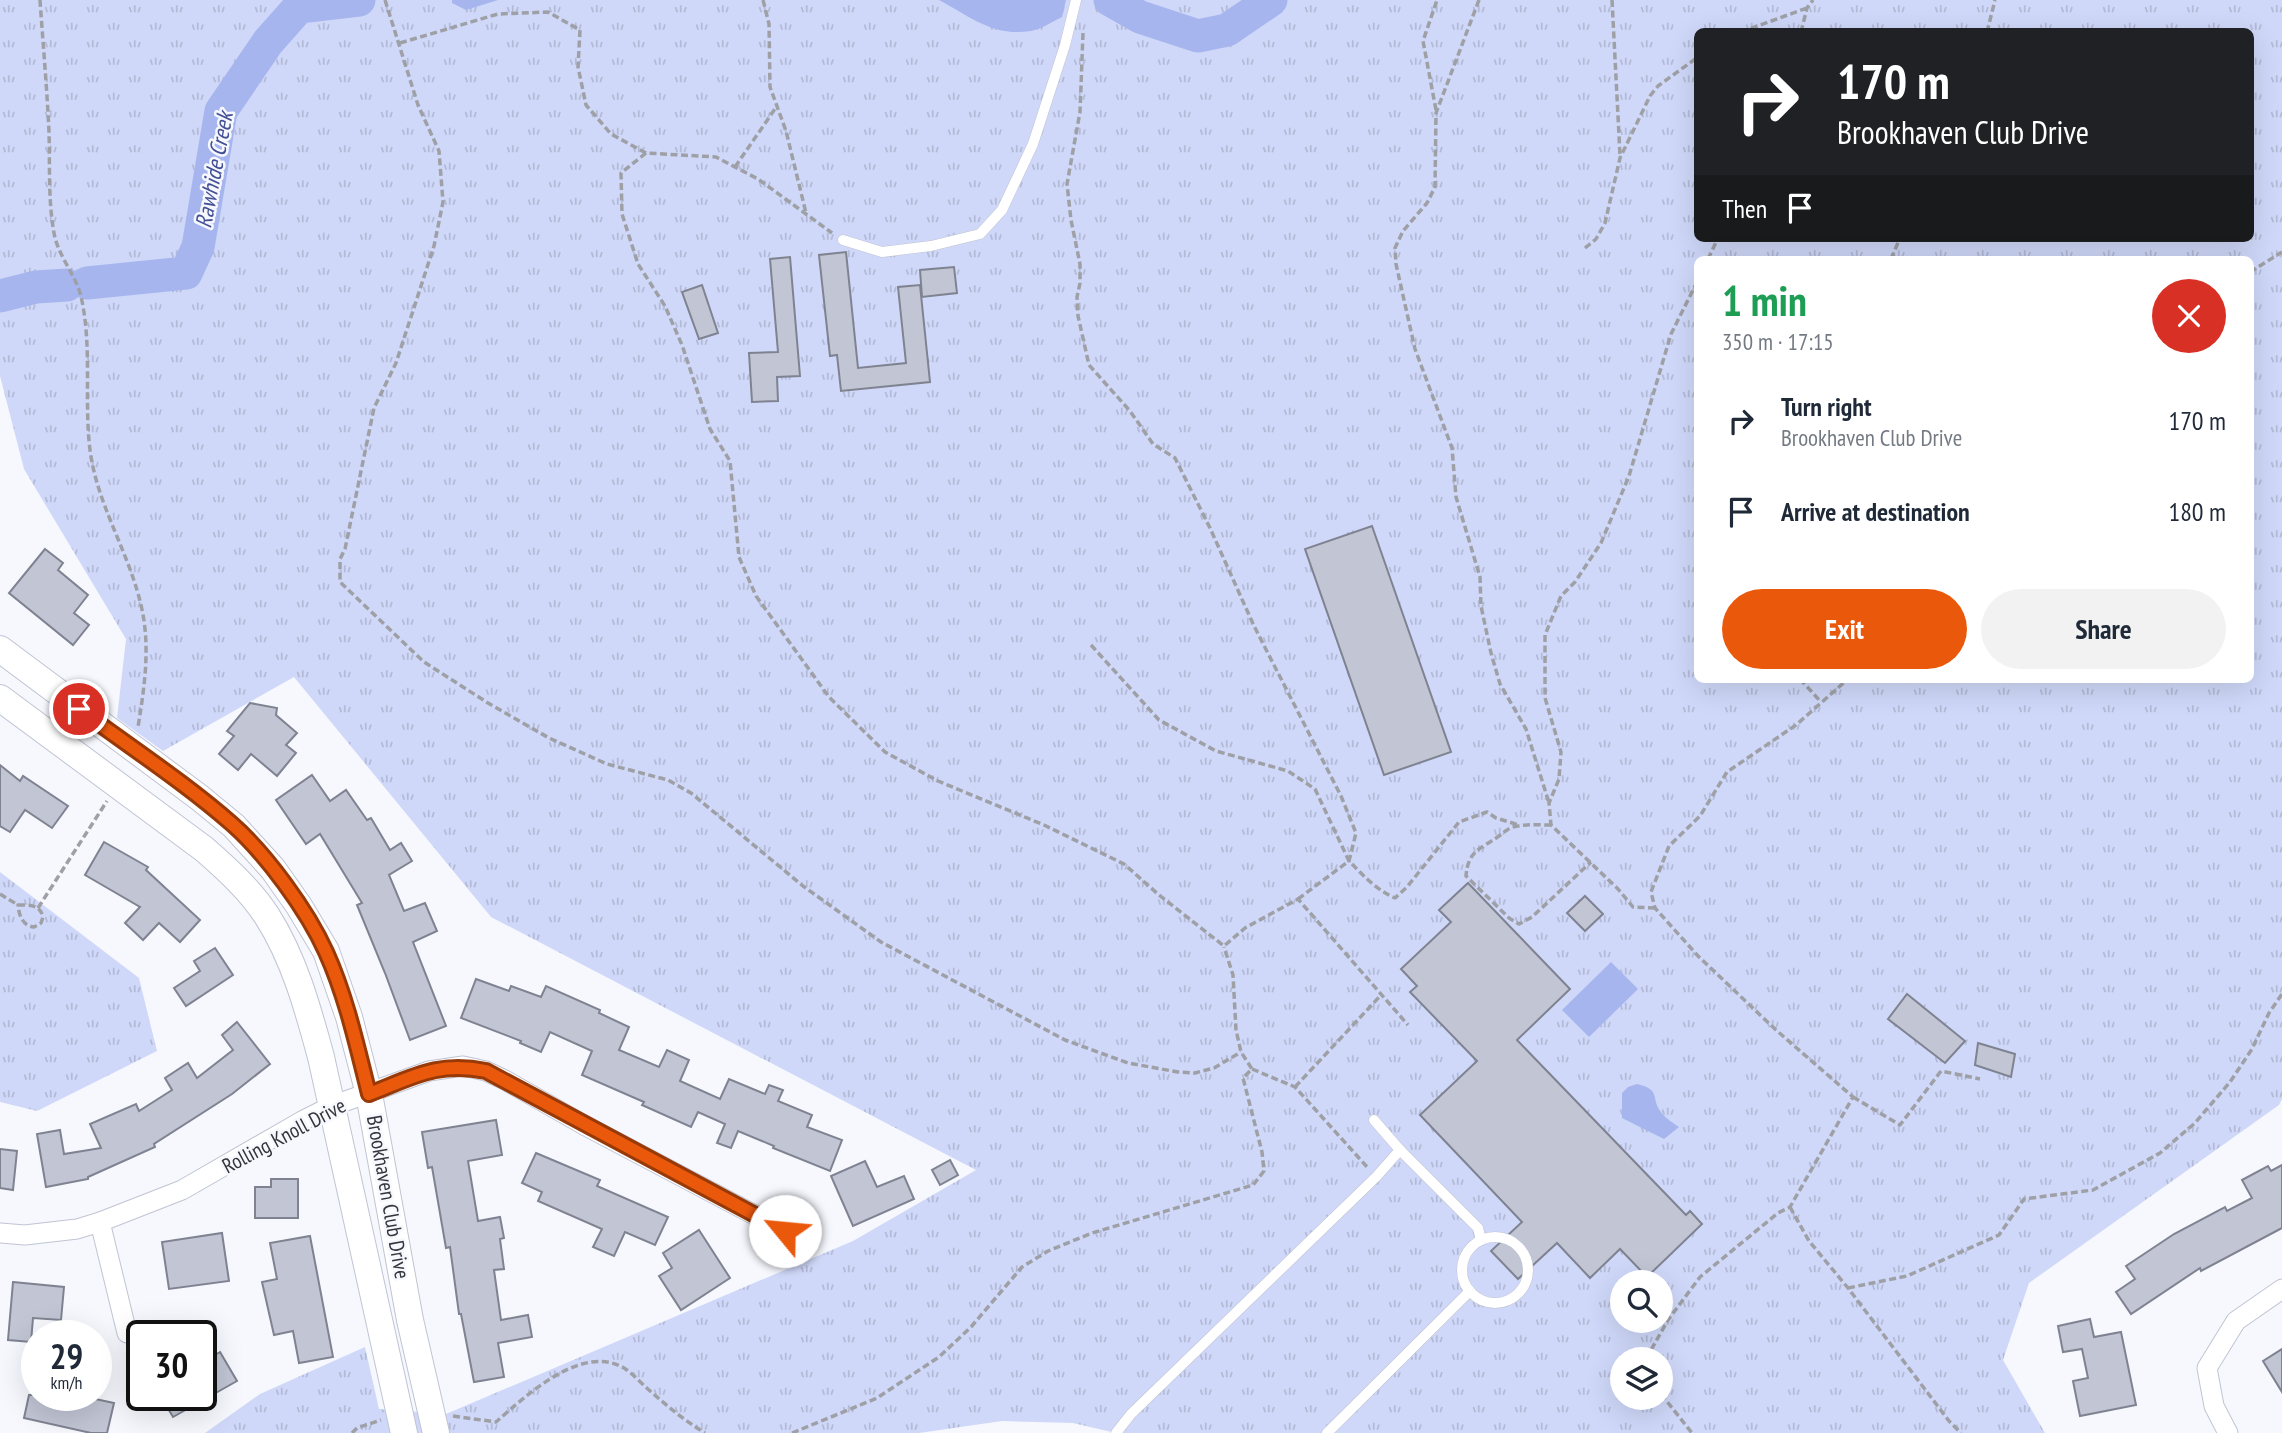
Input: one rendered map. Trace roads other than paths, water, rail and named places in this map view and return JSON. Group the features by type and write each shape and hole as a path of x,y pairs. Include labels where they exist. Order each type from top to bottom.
{"main road":[{"name":"Brookhaven Club Drive","path":"0,649 234,826 273,869 326,951 349,1017 369,1094 410,1320 433,1422"},
{"name":"Brookhaven Club Drive","path":"0,698 204,849 232,874 267,916 307,1005 402,1422"},
{"path":"127,792 160,769"}],"street":[{"name":"Rolling Knoll Drive","path":"0,1233 25,1235 77,1230 100,1222 183,1190 332,1106 429,1071 463,1066 486,1071 785,1231"},
{"path":"100,1222 126,1330"},
{"path":"2228,1433 2214,1406 2207,1368 2235,1321 2282,1289"}],"lane":[{"path":"843,240 882,253 931,246 980,234 1002,210 1033,144 1065,45 1075,2"},
{"path":"1374,1120 1400,1150 1479,1228 1480,1240"},
{"path":"1116,1433 1131,1414 1376,1177 1400,1150"},
{"path":"1501,1237 1520,1248 1526,1258 1526,1281 1512,1298 1490,1302 1470,1291 1462,1273 1462,1263 1472,1245 1480,1240 1501,1237"},
{"path":"1327,1433 1470,1291"}],"water":[{"path":"452,0 498,0 466,10 452,3"},
{"path":"939,0 1066,0 1062,17 1035,30 1017,32 983,24"},
{"path":"1611,962 1638,989 1589,1037 1562,1010"},
{"path":"1637,1084 1653,1092 1661,1112 1679,1127 1664,1139 1622,1118 1622,1093"}],"waterway":[{"name":"Rawhide Creek","path":"87,283 186,273 198,247 221,111 268,42 299,7 359,0"},
{"name":"Rawhide Creek","path":"1110,0 1140,17 1198,36 1227,30 1271,0"},
{"name":"Rawhide Creek","path":"0,296 36,287 67,285"}]}
